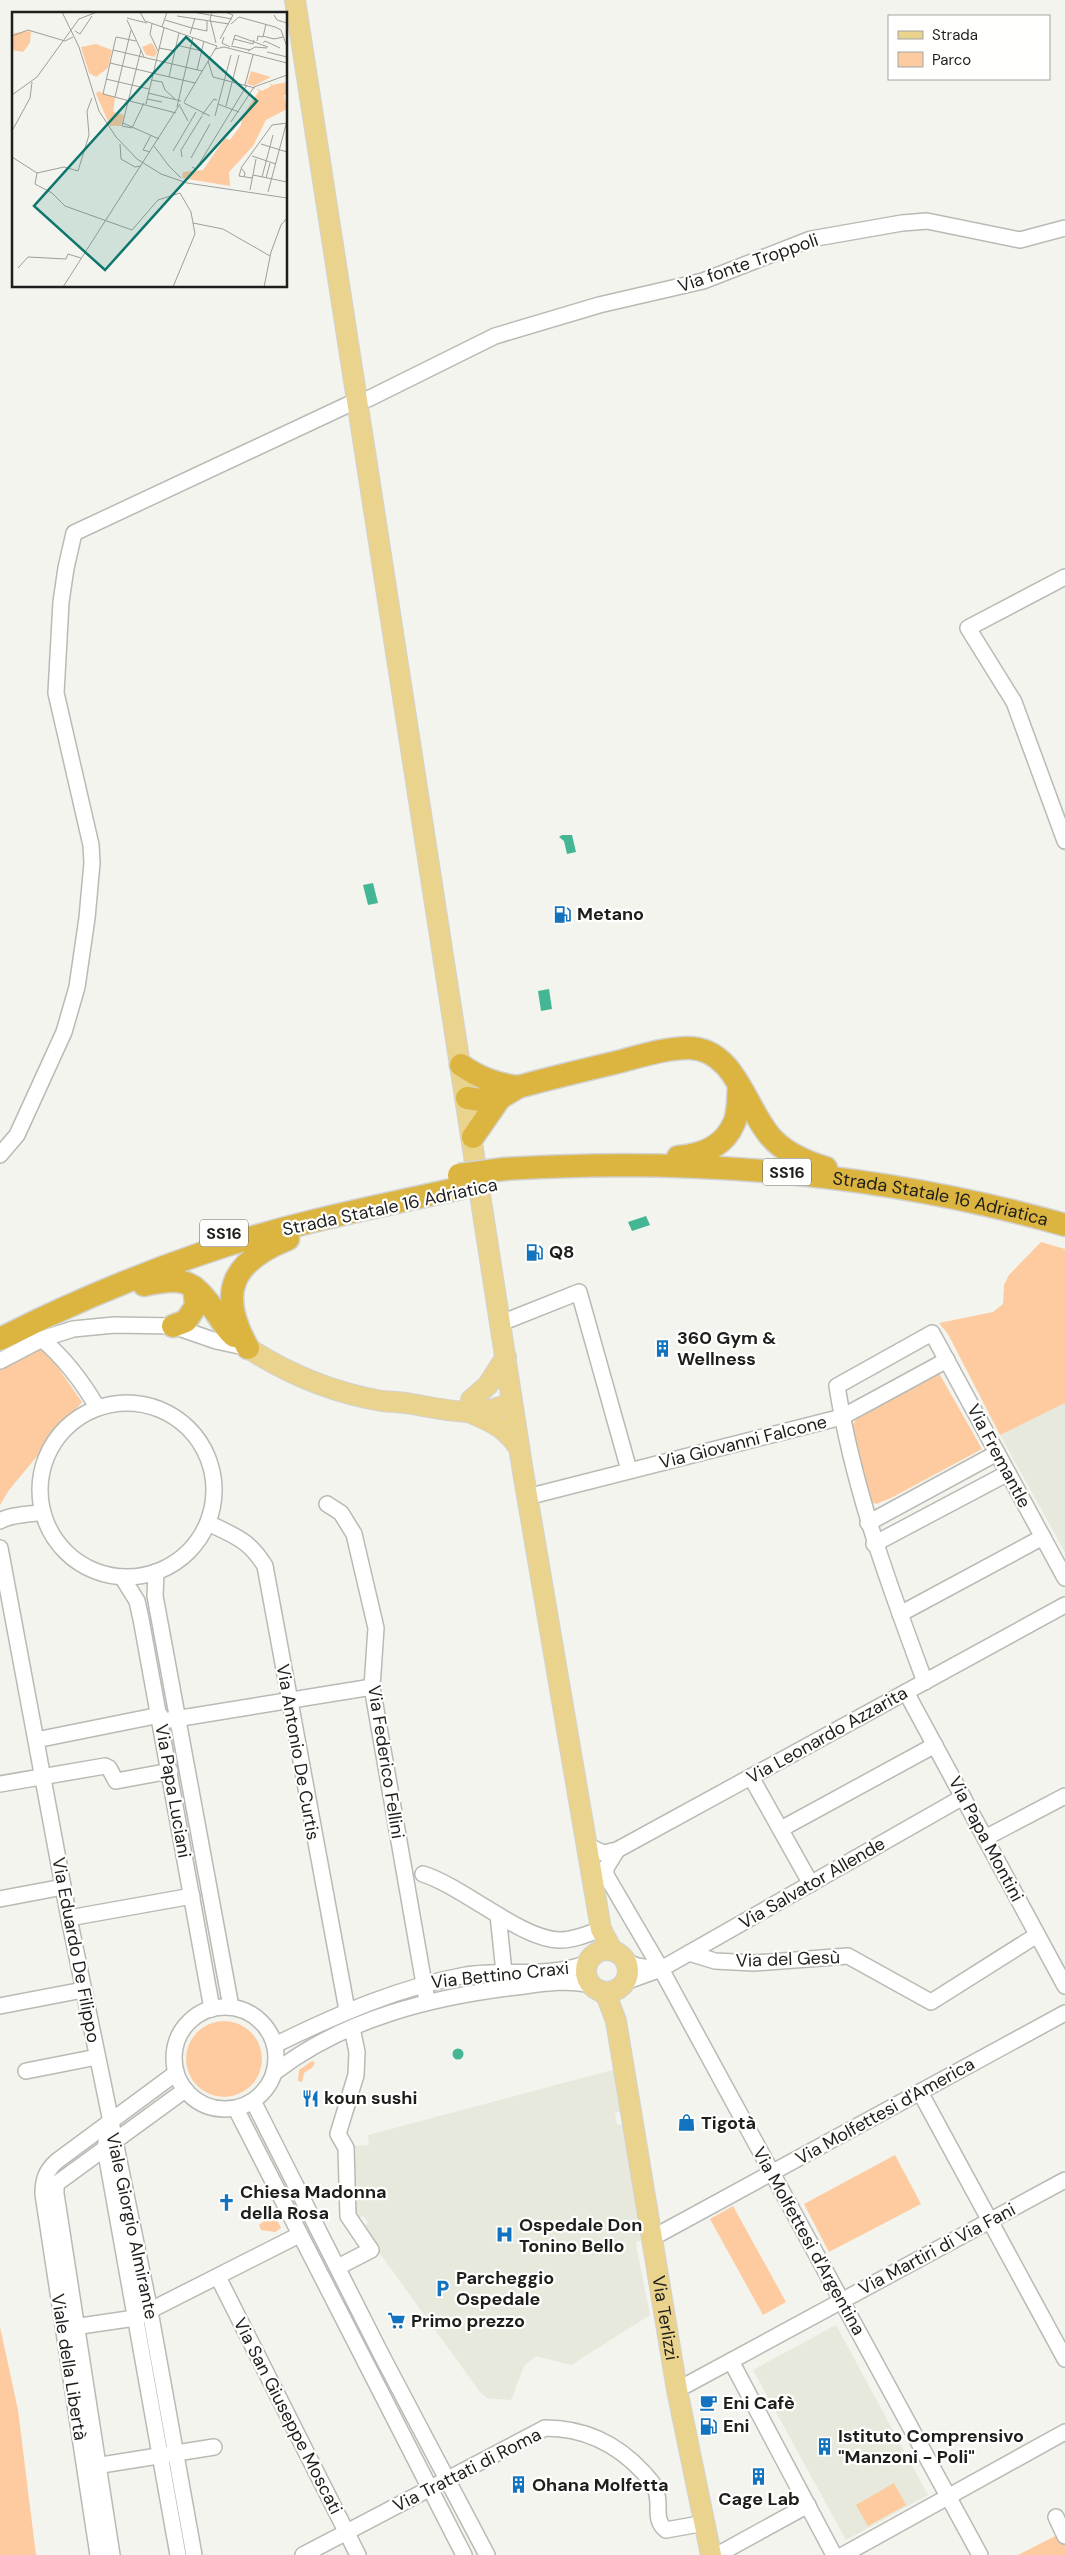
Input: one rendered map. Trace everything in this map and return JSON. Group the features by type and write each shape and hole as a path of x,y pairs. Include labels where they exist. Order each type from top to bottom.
{"highway":[{"path":"467,1098 479,1090 505,1090 655,1052 690,1048 712,1054 728,1067 755,1116 771,1138 789,1152 810,1163 902,1188"},
{"path":"461,1065 480,1078 505,1090"},
{"path":"594,1165 695,1156 719,1146 735,1123 739,1085"},
{"path":"473,1137 505,1090"},
{"name":"Strada Statale 16 Adriatica","path":"0,1325 101,1278 202,1240 348,1199 460,1182 594,1165 712,1166 780,1171 902,1188 974,1202 1065,1225"},
{"name":"Strada Statale 16 Adriatica","path":"504,1176 630,1177 757,1182 825,1189 927,1205 1065,1239"},
{"name":"Strada Statale 16 Adriatica","path":"0,1339 87,1298 203,1253 460,1182"},
{"path":"248,1348 237,1328 231,1308 233,1284 246,1263 266,1248 362,1209"},
{"path":"87,1298 170,1279 184,1281 194,1287 209,1303 230,1333 248,1348"},
{"path":"173,1326 186,1321 196,1306 194,1287"}],"main road":[{"path":"295,0 467,1098 512,1402 605,1950"},
{"path":"248,1348 272,1364 336,1390 381,1400 410,1404 471,1406 495,1398 512,1402"},
{"path":"471,1406 488,1385 506,1357"},
{"path":"471,1406 510,1435 520,1450"},
{"name":"Via Terlizzi","path":"616,2021 623,1984 628,1973 605,1950 586,1974 596,1988 607,1998 616,2021 677,2390 711,2555"},
{"path":"596,1988 613,1991 623,1984"}],"street":[{"name":"Via fonte Troppoli","path":"0,1155 17,1135 64,1032 76,988 87,918 92,864 91,845 56,693 61,602 74,533 358,400 368,399 495,336 598,305 703,281 811,239 902,223 927,221 1020,240 1065,228"},
{"path":"1065,577 968,628 1014,702 1065,841"},
{"path":"501,1323 580,1292 629,1470"},
{"path":"0,1361 42,1339 73,1329 97,1326 173,1326 216,1341 248,1348"},
{"name":"Via Fremantle","path":"842,1417 837,1386 932,1333 1065,1578"},
{"path":"42,1339 60,1354 84,1384 97,1408"},
{"name":"Via Giovanni Falcone","path":"528,1497 842,1417 947,1360"},
{"path":"134,1402 152,1406 168,1413 190,1430 206,1452 212,1469 214,1496 208,1523 188,1553 173,1564 156,1572 122,1578 91,1570 71,1558 55,1540 42,1512 40,1481 49,1450 69,1424 97,1408 115,1403 134,1402"},
{"path":"842,1417 874,1544 925,1682"},
{"path":"868,1523 997,1453"},
{"path":"874,1544 1008,1473"},
{"name":"Via Federico Fellini","path":"327,1504 341,1513 354,1534 376,1628 372,1687 427,2001"},
{"path":"0,1521 10,1516 24,1516 42,1512"},
{"name":"Via Antonio De Curtis","path":"208,1523 235,1536 255,1549 265,1566 346,2010"},
{"path":"900,1614 1043,1537"},
{"name":"Via Eduardo De Filippo","path":"0,1548 63,1887 110,2123"},
{"name":"Via Papa Luciani","path":"156,1572 155,1596 231,2007"},
{"name":"Via Papa Luciani","path":"122,1578 137,1601 160,1714 212,2009"},
{"name":"Via Leonardo Azzarita","path":"617,1850 1065,1605"},
{"path":"35,1735 160,1714 177,1718 372,1687"},
{"name":"Via Papa Montini","path":"906,1692 1065,1986"},
{"path":"781,1830 935,1745"},
{"path":"0,1784 105,1766 109,1768 116,1781 170,1770"},
{"path":"751,1777 811,1884"},
{"path":"985,1838 1065,1796"},
{"name":"Via Salvator Allende","path":"623,1984 661,1969 963,1797"},
{"path":"587,1845 603,1853 617,1850"},
{"name":"Via Molfettesi d'Argentina","path":"617,1850 606,1868 606,1875 611,1885 661,1969 980,2555"},
{"path":"188,1872 205,1869"},
{"path":"423,1874 457,1888 498,1915 546,1938 605,1950 637,1966 661,1969"},
{"path":"605,1950 604,1897 611,1885"},
{"path":"0,1899 63,1887"},
{"path":"69,1918 192,1896"},
{"path":"498,1915 504,1972"},
{"name":"Via del Gesù","path":"690,1953 715,1961 754,1963 848,1956 930,2002 1037,1934"},
{"name":"Via Bettino Craxi","path":"274,2043 280,2042 346,2010 424,1984 468,1975 579,1966 605,1950"},
{"name":"Via Bettino Craxi","path":"275,2072 296,2056 352,2028 427,2001 471,1992 550,1983 581,1982 596,1988"},
{"path":"0,2006 83,1990"},
{"path":"231,2007 245,2011 258,2019 268,2030 274,2043 277,2057 275,2072 263,2093 254,2101 236,2108 222,2110 208,2107 195,2100 185,2090 176,2073 174,2057 177,2041 191,2021 212,2009 231,2007"},
{"name":"Via Molfettesi d'America","path":"652,2238 1065,2013"},
{"path":"327,2287 340,2273 370,2250 348,2216 346,2148 338,2134 356,2075 357,2052 352,2028"},
{"path":"26,2072 97,2057"},
{"path":"176,2073 57,2161 49,2168 50,2181 110,2144 185,2090"},
{"path":"920,2092 1063,2351"},
{"path":"254,2101 381,2354 487,2555"},
{"path":"236,2108 299,2235 464,2555"},
{"name":"Viale Giorgio Almirante","path":"110,2123 110,2144 135,2318 178,2555"},
{"name":"Viale Giorgio Almirante","path":"110,2144 150,2311 194,2555"},
{"name":"Via Martiri di Via Fani","path":"677,2390 1065,2180"},
{"name":"Viale della Libertà","path":"50,2181 43,2194 70,2328 91,2466 98,2555"},
{"path":"70,2328 135,2318 299,2235"},
{"name":"Via San Giuseppe Moscati","path":"218,2277 358,2555"},
{"path":"365,2362 381,2354"},
{"path":"731,2361 834,2555"},
{"name":"Via Trattati di Roma","path":"303,2555 545,2428 562,2428 590,2435 610,2444 626,2455 654,2484 658,2495 658,2518 661,2526 666,2530 705,2523"},
{"path":"843,2555 1065,2432"},
{"path":"91,2466 214,2447"},
{"name":"Viale della Libertà","path":"91,2466 112,2555"},
{"path":"717,2555 808,2505"},
{"path":"1056,2517 1065,2536"}],"shaded area":[{"path":"562,835 572,835 576,852 567,854 564,841 559,837"},
{"path":"373,883 378,903 368,905 363,885"},
{"path":"549,989 552,1009 541,1011 538,991"},
{"path":"646,1216 650,1225 632,1231 628,1222"},
{"path":"1065,1403 1065,1552 1000,1435"},
{"path":"458,2048 464,2054 458,2060 452,2054"},
{"name":"Ospedale Don Tonino Bello","path":"616,2069 623,2111 615,2113 617,2125 625,2124 644,2240 636,2242 636,2245 650,2315 571,2365 536,2356 524,2366 511,2400 487,2398 480,2392 363,2230 368,2222 363,2216 355,2219 352,2150 354,2146 369,2145 368,2135"},
{"path":"836,2325 928,2495 846,2540 753,2370"}],"green space":[{"path":"1041,1242 1065,1249 1065,1403 1000,1435 948,1334 939,1323 993,1312 1003,1304 1004,1285 1009,1275"},
{"path":"42,1345 82,1402 9,1490 0,1505 0,1367"},
{"path":"939,1373 982,1449 891,1498 876,1504 870,1501 851,1428 858,1416"},
{"path":"224,2021 239,2024 251,2032 259,2044 262,2059 259,2074 251,2086 239,2094 224,2097 209,2094 197,2086 189,2074 186,2059 189,2044 197,2032 209,2024"},
{"path":"312,2061 315,2063 312,2068 304,2073 302,2082 298,2081 299,2070"},
{"path":"895,2155 921,2204 829,2252 804,2204"},
{"path":"733,2206 786,2302 763,2315 710,2219"},
{"path":"274,2214 281,2228 275,2232 261,2230 259,2225"},
{"path":"0,2327 18,2410 36,2555 0,2555"},
{"path":"894,2483 906,2505 868,2526 856,2505"},
{"path":"1065,2531 1065,2555 1018,2555"}],"place":[{"name":"Metano","path":"563,914"},
{"name":"Q8","path":"535,1252"},
{"name":"360 Gym & Wellness","path":"663,1348"},
{"name":"koun sushi","path":"310,2098"},
{"name":"Tigotà","path":"687,2123"},
{"name":"Chiesa Madonna della Rosa","path":"226,2202"},
{"name":"Ospedale Don Tonino Bello","path":"505,2235"},
{"name":"Parcheggio Ospedale","path":"442,2288"},
{"name":"Primo prezzo","path":"397,2321"},
{"name":"Eni Cafè","path":"709,2403"},
{"name":"Eni","path":"709,2426"},
{"name":"Istituto Comprensivo \"Manzoni - Poli\"","path":"824,2446"},
{"name":"Cage Lab","path":"759,2476"},
{"name":"Ohana Molfetta","path":"518,2485"}]}
